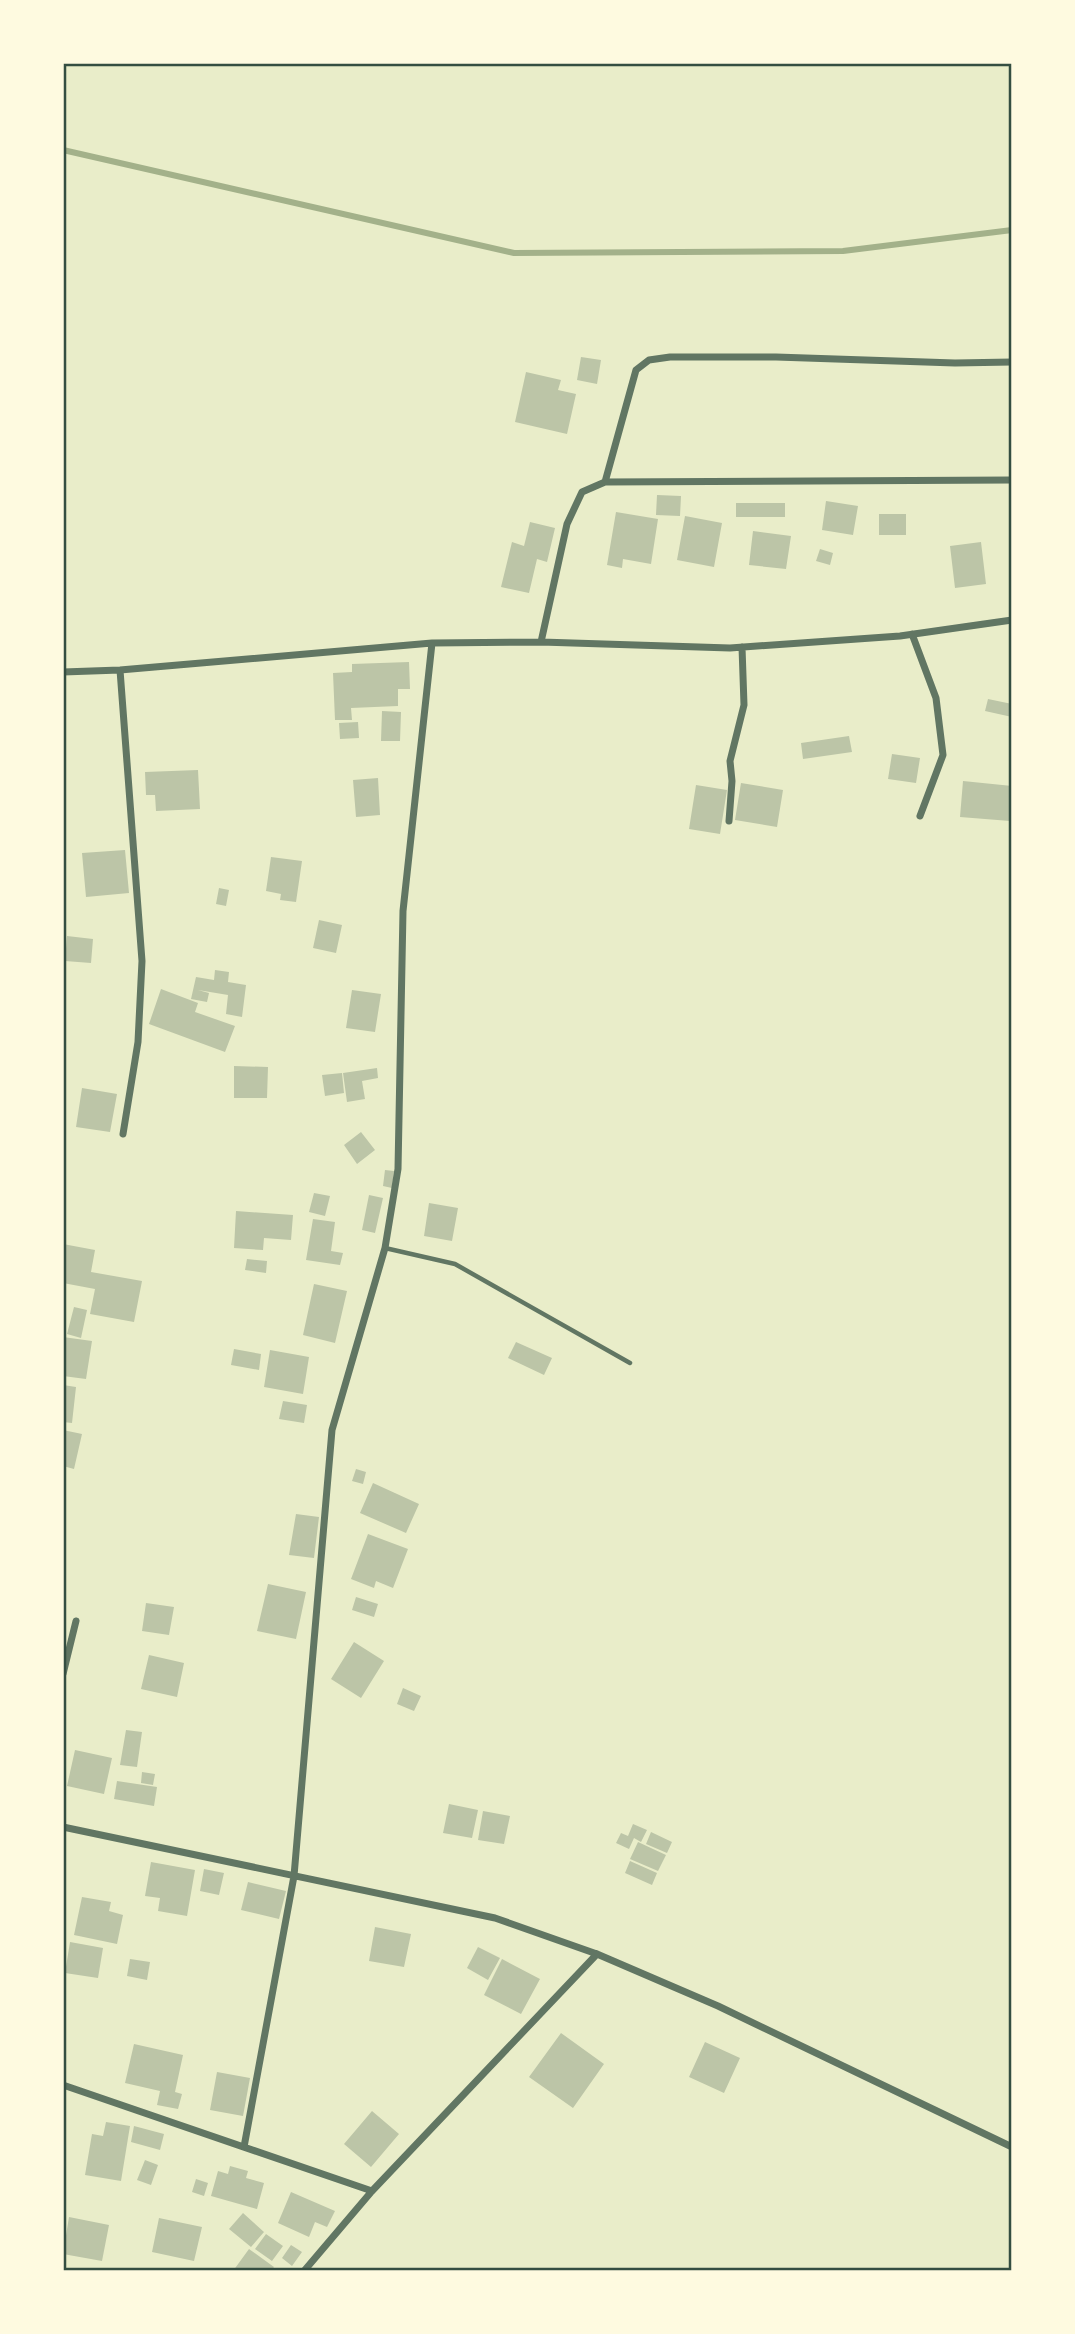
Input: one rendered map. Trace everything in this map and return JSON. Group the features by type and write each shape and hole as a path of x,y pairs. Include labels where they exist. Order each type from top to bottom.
{"street":[{"path":"605,482 636,370 649,360 670,357 750,357 1012,362"},
{"path":"541,642 567,524 582,492 605,482 1012,480"},
{"path":"63,672 120,670 432,643 541,642 742,647 912,634 1012,620"},
{"path":"912,634 936,698 943,755 920,816"},
{"path":"244,2147 294,1876 332,1430 385,1248 398,1169 403,911 432,643"},
{"path":"729,821 732,781 730,761 744,705 742,647"},
{"path":"120,670 142,961 138,1042 123,1134"},
{"path":"63,1674 76,1621"},
{"path":"63,1826 495,1918 597,1954 718,2006 1012,2147"},
{"path":"304,2271 372,2191 597,1954"},
{"path":"63,2085 372,2191"}],"lane":[{"path":"385,1248 455,1264 630,1363"}],"building":[{"path":"581,357 601,360 597,384 577,380"},
{"path":"526,372 561,380 558,390 576,394 567,434 515,422"},
{"path":"657,495 681,496 680,516 656,515"},
{"path":"826,501 858,506 853,535 822,530"},
{"path":"736,503 785,503 785,517 736,517"},
{"path":"616,512 658,519 651,564 623,559 622,568 607,565"},
{"path":"879,514 906,514 906,535 879,535"},
{"path":"685,516 722,523 714,567 677,560"},
{"path":"530,522 555,528 547,562 537,559 529,593 501,587 512,542 524,546"},
{"path":"753,531 791,536 786,569 749,565"},
{"path":"981,542 986,584 955,588 950,546"},
{"path":"820,549 833,553 830,565 816,561"},
{"path":"409,662 410,689 398,689 398,706 351,708 352,720 335,720 333,673 352,672 352,664"},
{"path":"988,699 1012,704 1012,717 985,711"},
{"path":"382,711 401,712 400,741 381,741"},
{"path":"358,722 359,738 340,739 339,723"},
{"path":"849,736 852,752 803,759 801,743"},
{"path":"892,754 920,758 916,783 888,779"},
{"path":"198,770 200,809 156,811 155,795 146,795 145,772"},
{"path":"378,778 380,815 356,817 353,780"},
{"path":"963,781 1012,786 1010,821 960,817"},
{"path":"741,783 783,790 777,827 735,820"},
{"path":"696,785 727,790 720,834 689,829"},
{"path":"125,850 129,893 86,897 82,853"},
{"path":"271,857 302,861 296,902 280,900 281,894 266,891"},
{"path":"219,888 229,890 226,906 216,904"},
{"path":"319,920 342,925 336,953 313,948"},
{"path":"67,936 93,939 91,963 65,961"},
{"path":"215,970 229,972 228,982 246,985 242,1017 226,1014 228,995 198,990 209,993 207,1002 191,999 196,977 214,980"},
{"path":"161,989 198,1003 195,1012 235,1026 225,1052 149,1024"},
{"path":"352,990 381,994 375,1032 346,1028"},
{"path":"234,1066 268,1067 267,1098 234,1098"},
{"path":"377,1068 378,1078 362,1081 365,1099 347,1102 343,1073"},
{"path":"342,1073 344,1093 325,1096 322,1075"},
{"path":"82,1088 117,1094 110,1132 76,1127"},
{"path":"361,1132 375,1150 357,1164 344,1145"},
{"path":"385,1170 394,1171 392,1188 383,1186"},
{"path":"314,1193 330,1196 325,1216 309,1212"},
{"path":"369,1195 383,1198 375,1233 362,1230"},
{"path":"429,1203 458,1208 452,1241 424,1236"},
{"path":"236,1211 293,1215 291,1240 264,1238 263,1250 234,1248"},
{"path":"313,1219 335,1222 331,1251 343,1253 340,1265 306,1260"},
{"path":"63,1244 95,1250 91,1272 142,1281 134,1322 90,1314 95,1289 63,1283"},
{"path":"247,1259 267,1261 266,1273 245,1270"},
{"path":"314,1284 347,1291 335,1343 303,1335"},
{"path":"74,1307 87,1310 81,1338 67,1334"},
{"path":"63,1337 92,1341 86,1379 63,1376"},
{"path":"516,1342 552,1358 544,1375 508,1358"},
{"path":"234,1349 261,1354 259,1370 231,1365"},
{"path":"270,1350 309,1357 303,1394 264,1387"},
{"path":"63,1385 76,1387 72,1423 63,1422"},
{"path":"283,1401 307,1405 304,1423 279,1419"},
{"path":"63,1430 82,1434 74,1469 63,1466"},
{"path":"356,1469 366,1472 363,1484 352,1481"},
{"path":"373,1483 419,1504 406,1533 360,1513"},
{"path":"296,1514 319,1517 314,1558 289,1555"},
{"path":"368,1534 408,1549 393,1588 376,1581 374,1588 351,1579"},
{"path":"268,1584 306,1592 296,1639 257,1631"},
{"path":"356,1597 378,1604 374,1617 352,1610"},
{"path":"146,1603 174,1607 169,1635 142,1631"},
{"path":"354,1642 384,1661 361,1698 331,1679"},
{"path":"149,1655 184,1663 177,1697 141,1689"},
{"path":"403,1688 421,1696 414,1711 397,1704"},
{"path":"126,1730 142,1732 137,1767 120,1765"},
{"path":"75,1750 112,1758 104,1794 67,1786"},
{"path":"142,1772 155,1774 153,1785 141,1783"},
{"path":"117,1781 157,1787 154,1806 114,1799"},
{"path":"449,1804 478,1810 472,1838 443,1833"},
{"path":"483,1811 510,1816 504,1844 478,1840"},
{"path":"633,1824 647,1830 641,1842 634,1838 629,1849 616,1843 621,1833 628,1836"},
{"path":"651,1832 672,1842 667,1853 646,1844"},
{"path":"638,1842 666,1855 658,1871 630,1859"},
{"path":"630,1861 657,1873 652,1885 625,1873"},
{"path":"151,1862 195,1870 187,1916 158,1911 160,1898 145,1896"},
{"path":"204,1869 224,1873 219,1895 200,1891"},
{"path":"248,1882 286,1891 279,1919 241,1910"},
{"path":"82,1897 111,1902 109,1911 123,1915 117,1944 74,1935"},
{"path":"375,1927 411,1934 404,1967 369,1961"},
{"path":"70,1942 103,1948 98,1978 65,1973"},
{"path":"478,1947 500,1958 488,1980 467,1968"},
{"path":"130,1959 150,1962 147,1980 127,1976"},
{"path":"502,1959 540,1979 521,2014 484,1995"},
{"path":"561,2033 604,2064 573,2108 529,2077"},
{"path":"705,2042 740,2058 724,2093 689,2077"},
{"path":"134,2044 183,2055 175,2092 182,2094 178,2109 157,2105 160,2091 125,2083"},
{"path":"217,2072 250,2078 243,2116 210,2110"},
{"path":"372,2111 399,2134 371,2167 344,2144"},
{"path":"106,2122 130,2126 121,2181 85,2175 92,2134 103,2136"},
{"path":"134,2126 164,2134 160,2150 131,2142"},
{"path":"145,2160 158,2165 151,2185 137,2180"},
{"path":"230,2166 248,2171 246,2178 264,2183 257,2209 211,2196 218,2171 228,2174"},
{"path":"196,2179 208,2183 204,2196 192,2192"},
{"path":"291,2192 335,2211 327,2227 315,2222 309,2237 278,2223"},
{"path":"243,2213 264,2232 251,2247 229,2229"},
{"path":"69,2217 109,2225 102,2261 63,2254"},
{"path":"159,2218 202,2227 194,2261 152,2252"},
{"path":"266,2234 283,2246 272,2261 255,2249"},
{"path":"291,2245 302,2252 292,2266 282,2258"},
{"path":"249,2249 274,2267 271,2271 233,2271"}],"waterway":[{"path":"63,150 514,253 843,251 1012,230"}]}
